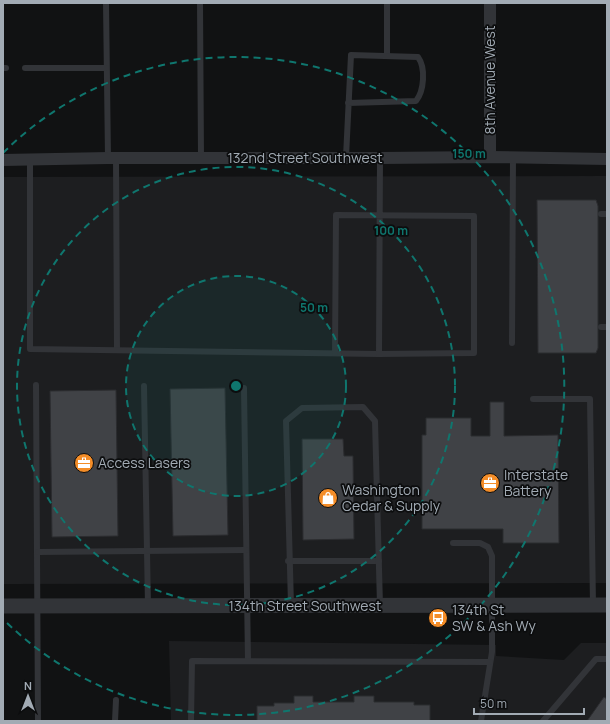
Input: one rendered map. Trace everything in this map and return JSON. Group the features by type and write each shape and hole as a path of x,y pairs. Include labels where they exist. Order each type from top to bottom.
{"street":[{"name":"8th Avenue West","path":"490,3 490,157"},
{"name":"132nd Street Southwest","path":"3,160 112,158 490,157 607,160"},
{"name":"134th Street Southwest","path":"3,606 600,605"}],"lane":[{"path":"106,3 106,68 112,158 117,350"},
{"path":"200,3 201,158"},
{"path":"387,3 387,56"},
{"path":"346,157 348,103 351,55 418,57 423,64 421,94 416,101 348,103"},
{"path":"25,68 106,68"},
{"path":"379,354 380,158"},
{"path":"512,343 513,158"},
{"path":"30,159 30,349 379,354 474,353 474,216 336,215 335,353"},
{"path":"36,385 38,721"},
{"path":"144,386 148,606"},
{"path":"244,388 248,662"},
{"path":"533,400 590,399 600,605"},
{"path":"291,606 288,561 286,421 302,408 363,407 375,421 380,605"},
{"path":"453,543 480,543 488,547 492,556 490,662 481,721"},
{"path":"38,552 246,550"},
{"path":"288,561 379,561"},
{"path":"543,721 596,658 607,659"},
{"path":"191,721 192,661 490,662"},
{"path":"115,721 116,700"}],"shaded area":[{"path":"607,176 607,583 3,584 3,177"},
{"path":"169,641 496,645 496,656 564,660 581,643 607,643 607,721 171,721"}],"building":[{"path":"537,200 596,200 598,206 598,348 596,353 538,353"},
{"path":"225,388 228,535 173,536 170,389"},
{"name":"Access Lasers","path":"116,390 118,536 52,537 50,391"},
{"name":"Interstate Battery","path":"490,402 504,402 504,436 558,435 559,543 503,543 503,529 422,529 422,435 426,435 426,418 471,418 471,436 490,436"},
{"name":"Washington Cedar & Supply","path":"302,439 343,439 344,456 353,456 354,539 303,540"},
{"path":"294,696 313,696 313,702 354,702 354,696 374,696 374,702 414,702 414,705 430,705 430,721 257,721 257,706 274,706 274,703 294,703"},
{"path":"604,697 607,699 607,721 587,721"}],"place":[{"name":"Access Lasers","path":"84,463"},
{"name":"Interstate Battery","path":"490,483"},
{"name":"Washington Cedar & Supply","path":"328,498"},
{"name":"134th St SW & Ash Wy","path":"438,618"}]}
